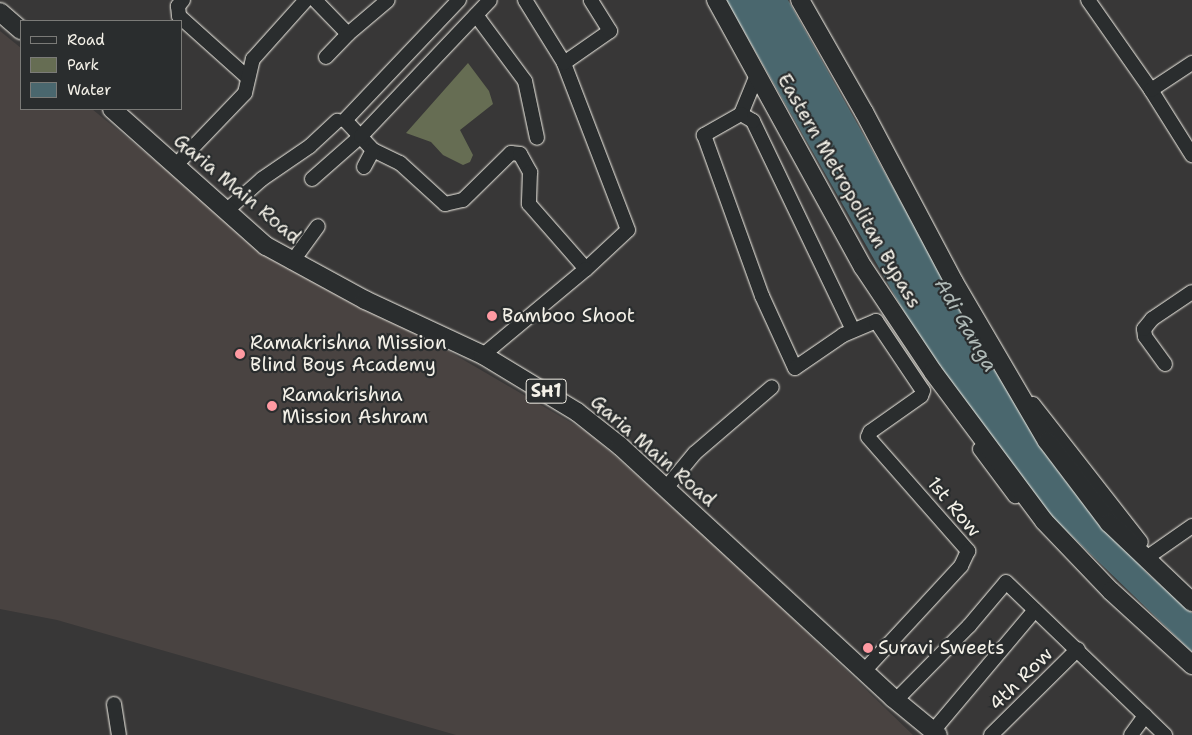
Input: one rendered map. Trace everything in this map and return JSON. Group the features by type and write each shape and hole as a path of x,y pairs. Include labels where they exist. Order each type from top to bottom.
{"main road":[{"name":"Eastern Metropolitan Bypass","path":"716,0 863,267 933,372 1044,521 1111,591 1192,665"},
{"path":"800,0 994,353 1047,441 1110,523 1192,602"},
{"path":"0,12 20,29"},
{"name":"Garia Main Road","path":"113,110 266,246 292,262 483,355 577,412 666,488 896,700 936,733"}],"street":[{"path":"183,0 178,6 179,16 248,78"},
{"path":"175,166 245,93 253,59 263,45 306,0"},
{"path":"315,0 348,34"},
{"path":"326,57 348,34 388,0"},
{"path":"459,0 345,120 362,136 373,150 400,163 445,204 453,204 463,200 511,154 520,154 530,172 529,204 586,269"},
{"path":"312,178 362,136 490,0"},
{"path":"483,355 586,269 628,230 564,63 525,0"},
{"path":"564,63 610,31 591,0"},
{"path":"1088,0 1151,90 1192,154"},
{"path":"476,15 525,81 537,138"},
{"path":"1151,90 1192,62"},
{"path":"741,114 753,121 853,330 795,368 785,351 704,135 741,114 757,75"},
{"path":"226,211 262,179 310,146 337,121"},
{"path":"364,167 373,150"},
{"path":"292,262 318,226"},
{"path":"1166,364 1144,336 1144,329 1152,319 1192,292"},
{"name":"1st Row","path":"853,330 876,321 881,324 923,393 868,435 869,440 954,532 968,551 961,566 865,670"},
{"path":"994,353 1119,518 1152,554 1192,590"},
{"path":"921,355 926,375 1044,532 1092,582 1192,674"},
{"path":"666,488 696,453 772,387"},
{"path":"1152,554 1192,526"},
{"path":"896,700 969,626 1006,582 1078,649 1165,735"},
{"path":"936,733 1035,610"},
{"name":"4th Row","path":"991,735 1078,649"},
{"path":"114,704 118,735"},
{"path":"1131,735 1145,716"}],"shaded area":[{"name":"Ramakrishna Mission Ashram","path":"0,31 20,47 20,110 93,110 211,206 352,301 433,342 589,433 734,562 913,735 456,735 57,620 0,609"}],"green space":[{"path":"468,63 489,91 493,104 460,130 473,155 470,162 463,165 443,155 431,142 406,133"}],"water":[{"name":"Adi Ganga","path":"726,0 788,0 993,366 1083,501 1147,573 1192,613 1192,652 1047,512 935,366"}],"place":[{"name":"Bamboo Shoot","path":"492,316"},
{"name":"Ramakrishna Mission Blind Boys Academy","path":"240,354"},
{"name":"Ramakrishna Mission Ashram","path":"272,406"},
{"name":"Suravi Sweets","path":"868,648"}]}
